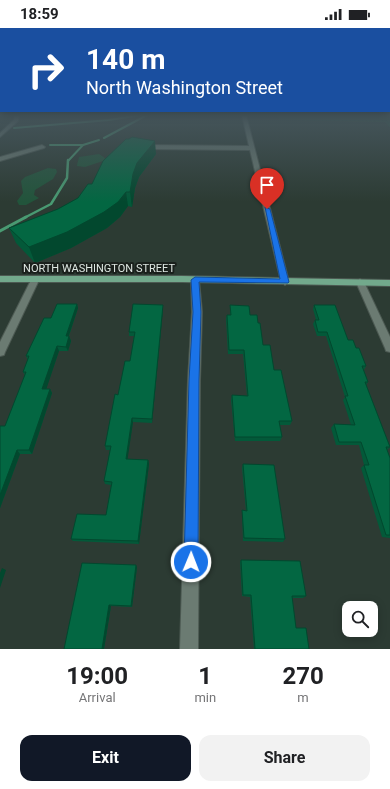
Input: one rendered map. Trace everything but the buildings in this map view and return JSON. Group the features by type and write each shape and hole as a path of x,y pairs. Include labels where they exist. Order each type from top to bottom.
{"main road":[{"name":"NORTH WASHINGTON STREET","path":"0,279 390,282"}],"street":[{"path":"251,144 285,282"},
{"path":"0,159 42,147"},
{"path":"144,147 252,148"},
{"path":"0,352 35,280"},
{"path":"189,649 194,380 197,312 195,280"},
{"path":"360,282 390,348"}],"green space":[{"path":"99,154 105,158 103,161 85,167 77,166 79,157"},
{"path":"48,168 56,169 57,172 53,179 35,190 34,195 39,198 26,205 19,205 17,201 23,193 21,181 25,177"}],"waterway":[{"path":"50,145 83,145"},
{"path":"68,161 83,145"},
{"path":"24,218 51,204 67,178 68,160"},
{"path":"0,231 26,217"}],"route":[{"path":"191,562 192,444 197,312 195,280 285,282 267,209"}]}
